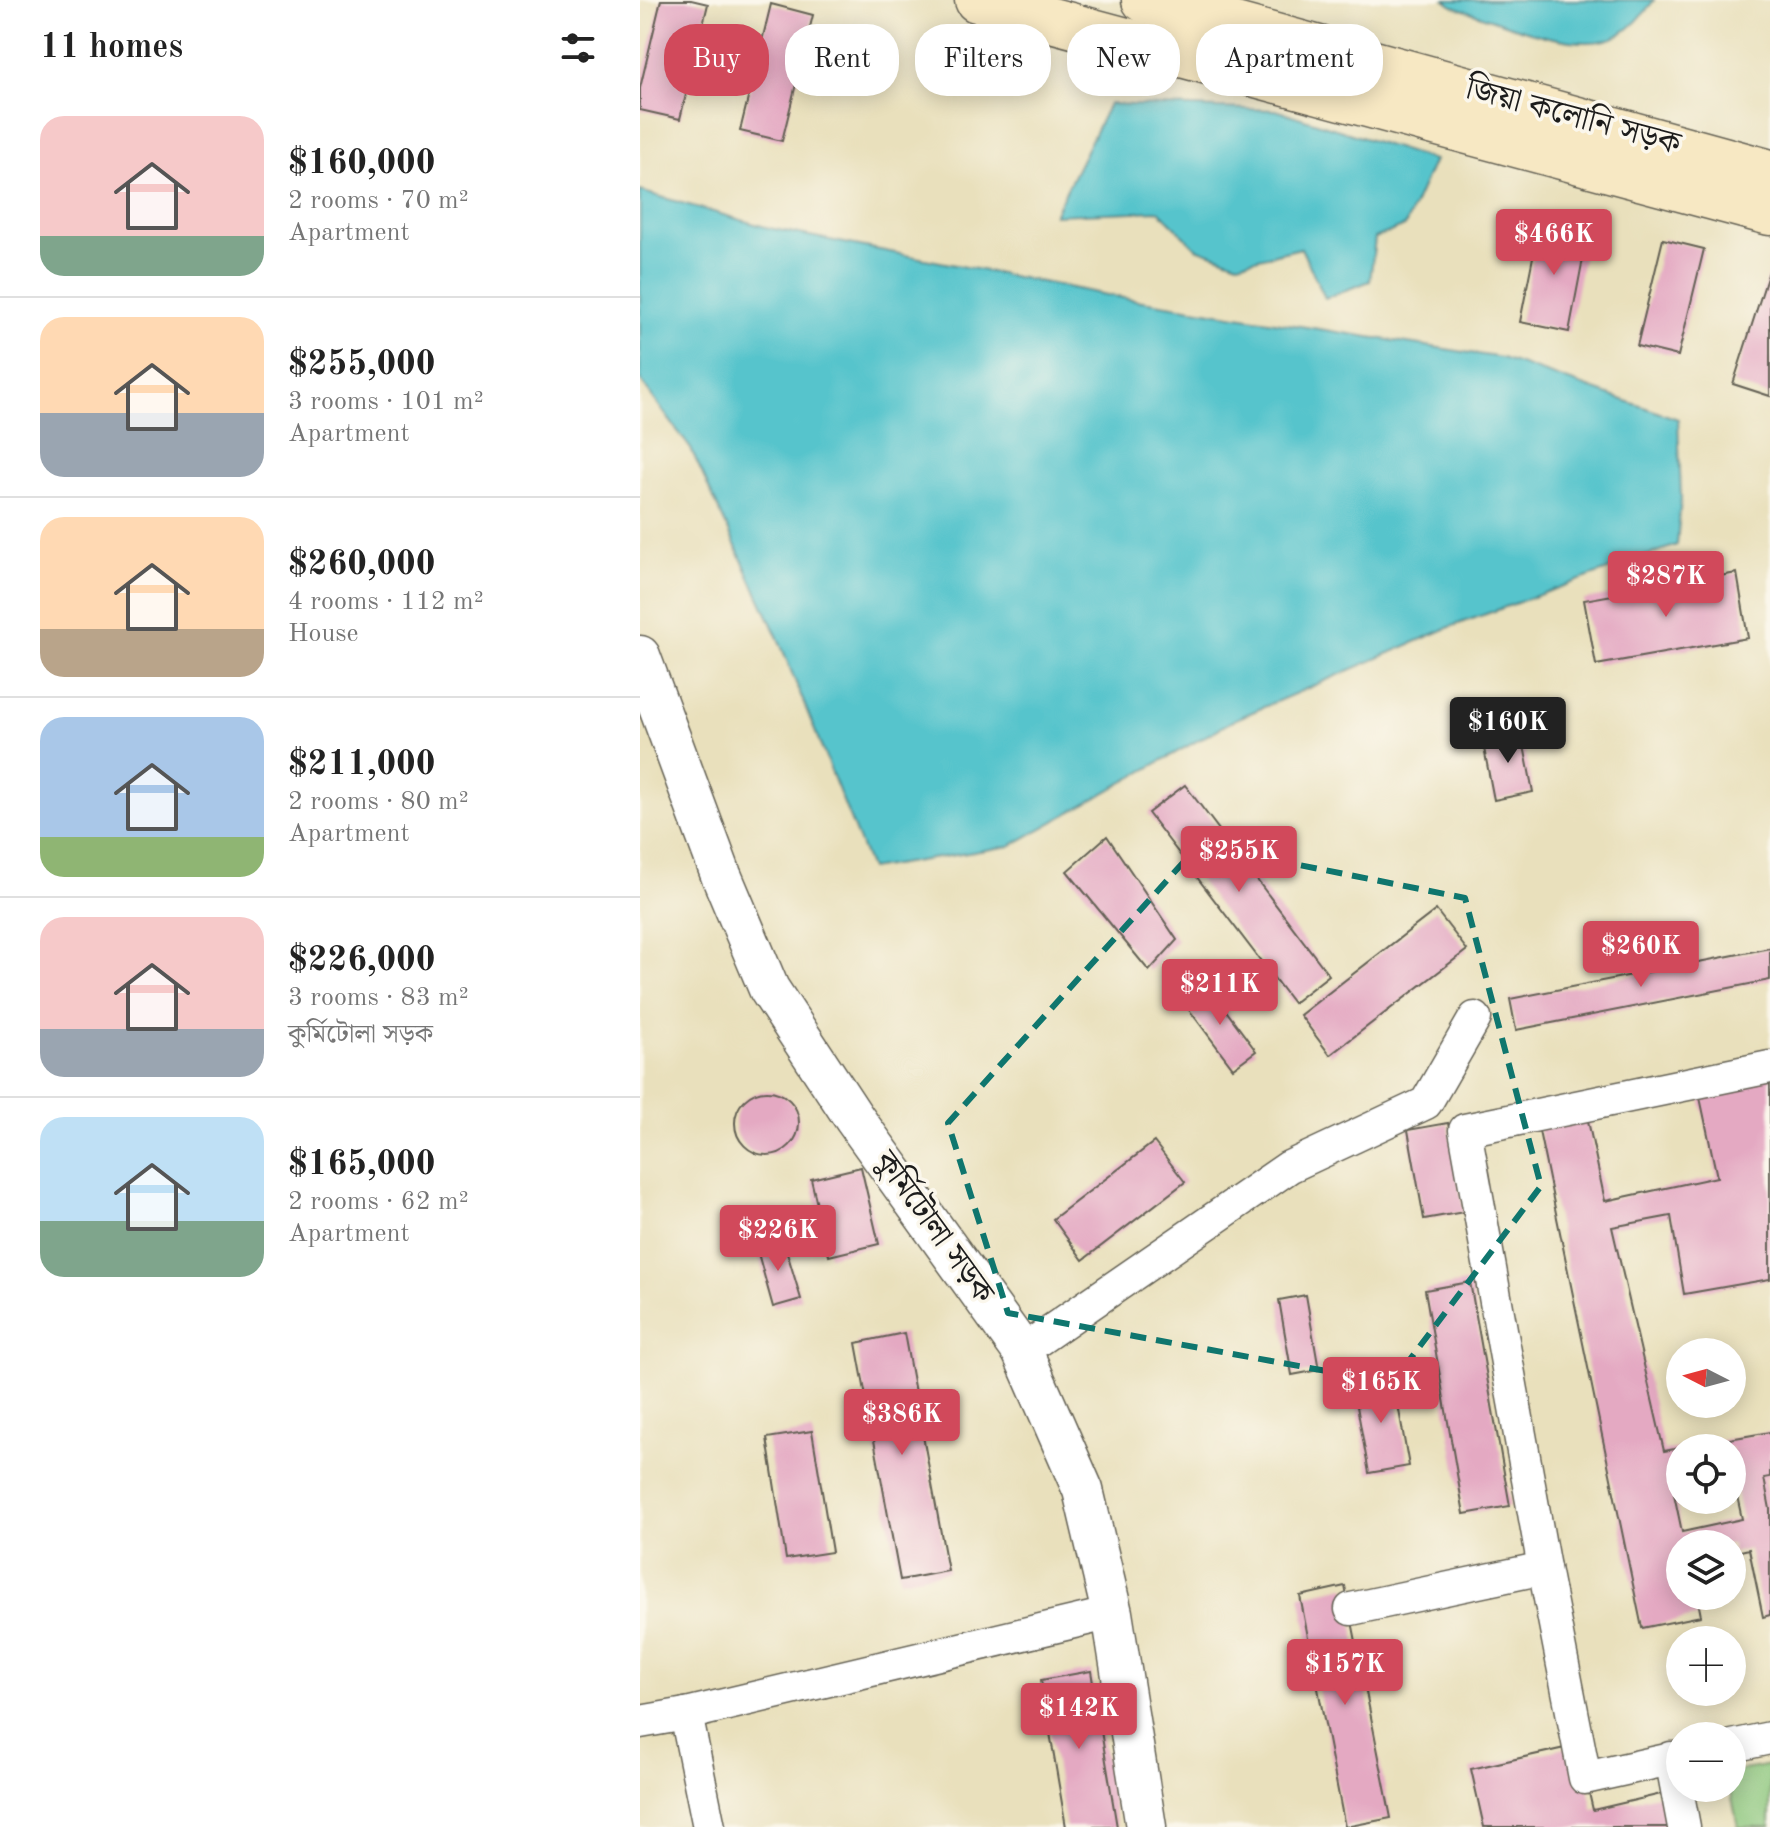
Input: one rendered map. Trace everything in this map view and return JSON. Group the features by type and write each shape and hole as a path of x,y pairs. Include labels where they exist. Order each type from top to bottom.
{"main road":[{"name":"জিয়া কলোনি সড়ক","path":"977,0 1770,213"},
{"name":"জিয়া কলোনি সড়ক","path":"1144,0 1770,172"}],"street":[{"name":"কুর্মিটোলা সড়ক","path":"640,656 721,875 769,989 854,1118 1022,1351 1083,1490 1112,1613 1146,1827"},
{"path":"1022,1351 1289,1167 1426,1103 1475,1018"},
{"path":"1666,1760 1585,1778 1465,1130 1770,1067"},
{"path":"1351,1609 1544,1568"},
{"path":"640,1722 686,1714 1112,1613"},
{"path":"686,1714 709,1827"},
{"path":"1746,1743 1770,1738"},
{"path":"1681,1802 1684,1827"}],"highlighted area":[{"path":"1199,845 1465,898 1541,1186 1392,1383 1008,1313 948,1123"}],"green space":[{"path":"1770,1765 1770,1827 1738,1827 1733,1802 1746,1802 1746,1769"}],"water":[{"path":"1445,0 1654,0 1619,35 1602,41 1582,42 1513,27 1453,6"},
{"path":"1109,104 1276,110 1434,160 1405,226 1375,238 1370,281 1325,298 1301,248 1238,263 1196,248 1159,211 1054,215"},
{"path":"640,191 769,228 1117,297 1502,358 1678,419 1681,497 1677,545 1450,627 1236,719 1010,846 870,869 778,638 691,449 640,380"}],"building":[{"path":"661,0 691,0 708,4 703,24 664,24 664,96 686,96 680,119 640,110 640,88"},
{"path":"771,4 813,15 811,24 785,24 785,96 793,96 782,141 740,131 749,96 769,96 769,24 766,24"},
{"path":"1540,222 1588,232 1569,332 1520,322"},
{"path":"1663,239 1704,249 1678,356 1637,346"},
{"path":"1770,268 1770,396 1733,384"},
{"path":"1737,573 1748,638 1596,665 1584,600"},
{"path":"1521,730 1533,792 1494,800 1482,738"},
{"path":"1185,785 1329,975 1293,1003 1148,813"},
{"path":"1107,836 1177,940 1149,971 1067,871"},
{"path":"1436,910 1467,950 1330,1055 1300,1015"},
{"path":"1770,948 1770,980 1516,1030 1510,999"},
{"path":"1207,985 1256,1051 1233,1068 1184,1003"},
{"path":"1770,1072 1770,1279 1684,1294 1671,1216 1612,1227 1666,1451 1666,1514 1678,1514 1682,1530 1666,1530 1666,1610 1700,1610 1701,1616 1642,1628 1534,1107 1583,1097 1605,1201 1717,1177 1698,1088"},
{"path":"767,1091 785,1097 793,1105 799,1123 793,1141 785,1149 767,1155 749,1149 741,1141 735,1123 741,1105 749,1097"},
{"path":"1448,1123 1464,1212 1424,1219 1408,1130"},
{"path":"1154,1142 1185,1182 1083,1260 1053,1219"},
{"path":"861,1167 879,1244 829,1256 811,1179"},
{"path":"783,1239 801,1299 773,1307 756,1246"},
{"path":"1470,1282 1510,1506 1464,1514 1425,1290"},
{"path":"1306,1295 1319,1370 1292,1375 1279,1300"},
{"path":"904,1333 948,1571 900,1580 856,1343"},
{"path":"1393,1377 1409,1466 1369,1473 1353,1384"},
{"path":"812,1431 832,1552 786,1559 767,1438"},
{"path":"1770,1432 1770,1477 1764,1478 1770,1509 1770,1615 1763,1617 1749,1549 1746,1550 1746,1530 1691,1530 1742,1519 1741,1514 1746,1514 1746,1436"},
{"path":"1345,1586 1391,1818 1345,1827 1300,1596"},
{"path":"1091,1671 1117,1827 1066,1827 1041,1680"},
{"path":"1578,1745 1593,1810 1666,1793 1666,1802 1676,1802 1682,1827 1484,1827 1471,1769"}]}
